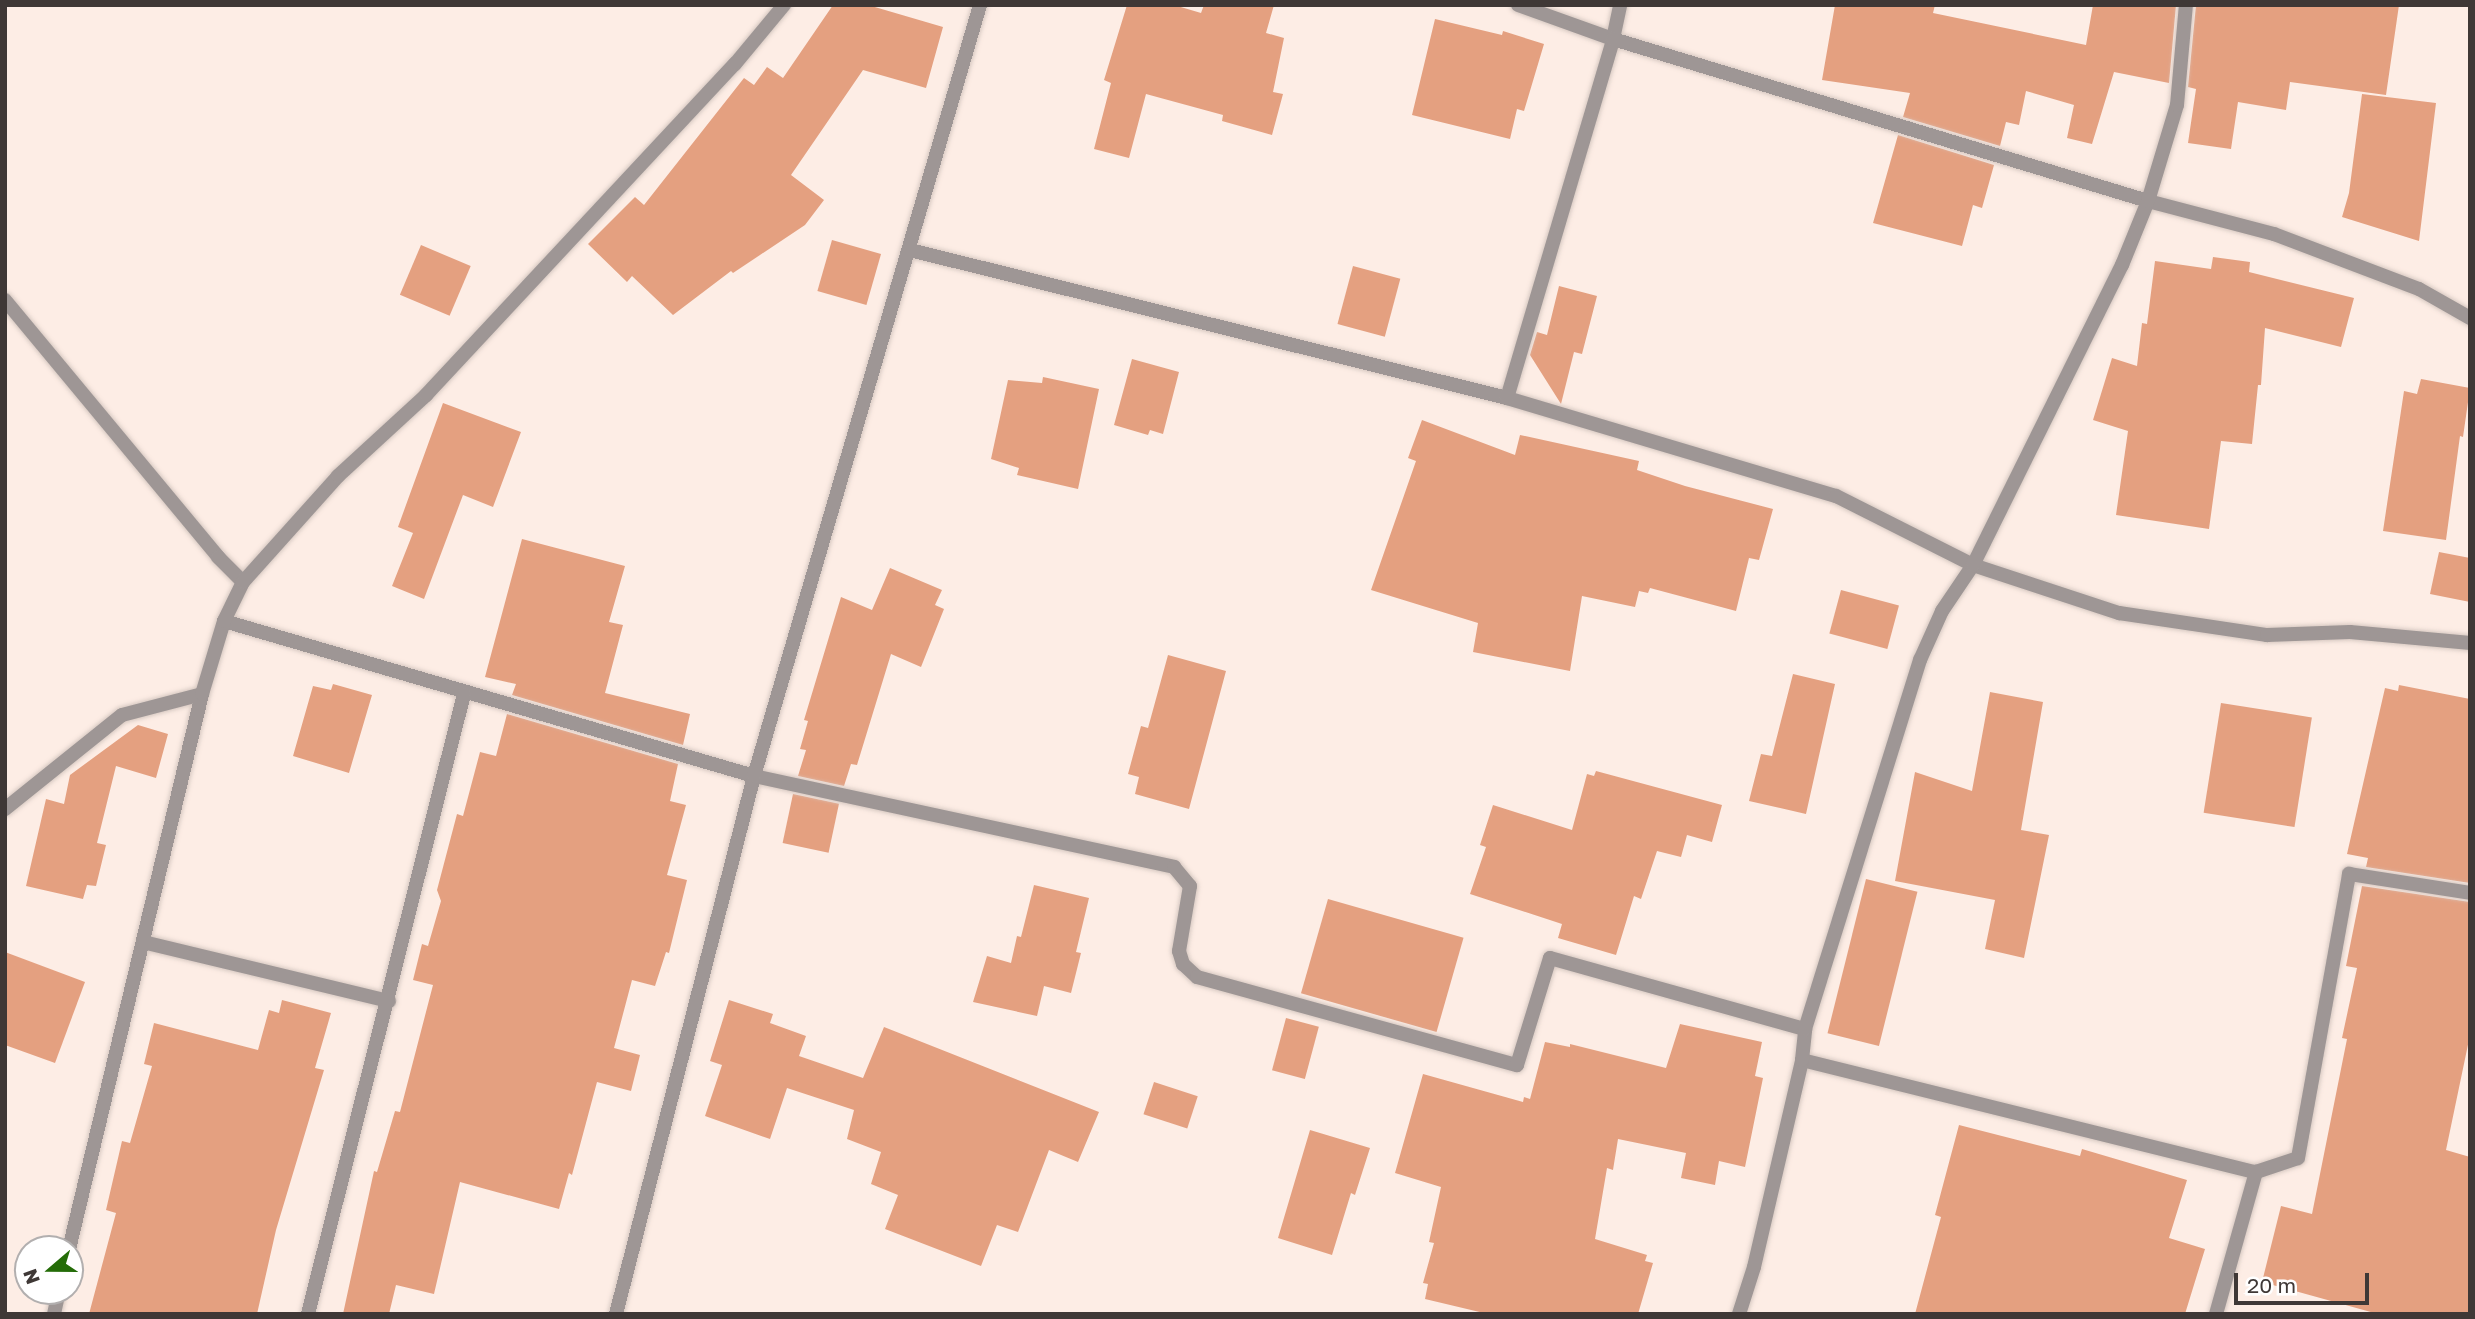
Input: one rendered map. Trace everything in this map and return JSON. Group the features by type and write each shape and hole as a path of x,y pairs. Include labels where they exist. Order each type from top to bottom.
{"street":[{"path":"72,1235 202,694 224,621 243,582 338,477 436,385 735,64 784,5"},
{"path":"616,1314 754,776 981,5"},
{"path":"1518,5 1613,39 2148,201 2274,234 2418,289 2470,318"},
{"path":"1507,398 1613,39 1620,5"},
{"path":"1740,1314 1754,1267 1802,1060 1805,1029 1920,660 1942,611 1973,565 2122,265 2148,201 2177,105 2186,5"},
{"path":"911,250 1507,398 1836,496 1973,565 2119,613 2267,635 2350,632 2470,643"},
{"path":"5,300 218,556 243,582"},
{"path":"224,621 464,694 754,776 1174,867 1190,886 1179,951 1182,964 1197,977 1517,1065 1550,958 1805,1029"},
{"path":"5,809 122,715 202,694"},
{"path":"309,1314 464,694"},
{"path":"1802,1060 2256,1172 2298,1158 2349,874 2470,892"},
{"path":"144,942 389,1001"},
{"path":"2216,1314 2256,1172"}],"building":[{"path":"833,5 868,5 943,27 926,88 863,70 791,175 824,200 805,225 733,273 731,271 673,315 632,276 627,282 588,244 635,197 644,205 744,78 754,85 767,67 783,78"},
{"path":"1127,5 1174,5 1201,13 1204,5 1274,5 1266,33 1284,38 1273,92 1283,94 1272,135 1222,121 1223,115 1146,94 1129,158 1094,149 1111,83 1104,80"},
{"path":"1835,5 1935,5 1933,13 2086,45 2093,5 2176,5 2169,83 2114,72 2092,144 2067,138 2074,105 2026,91 2019,125 2006,122 2000,146 1903,117 1910,93 1822,80"},
{"path":"2196,5 2399,5 2386,95 2290,82 2286,110 2238,102 2231,149 2188,143 2196,89 2188,87"},
{"path":"1435,19 1502,35 1503,31 1544,44 1524,111 1517,109 1510,139 1412,115"},
{"path":"2362,94 2436,103 2419,241 2342,217 2349,193"},
{"path":"1898,135 1994,165 1982,208 1973,205 1962,246 1873,223"},
{"path":"832,240 881,254 866,305 817,291"},
{"path":"421,245 471,266 450,316 400,295"},
{"path":"2213,257 2250,262 2249,272 2354,298 2341,347 2265,328 2261,385 2258,385 2252,444 2221,441 2209,529 2116,515 2128,431 2093,420 2112,358 2137,366 2142,323 2147,324 2155,261 2211,269"},
{"path":"1353,266 1400,279 1385,337 1337,324"},
{"path":"1559,286 1597,296 1582,354 1574,352 1561,404 1530,355 1537,332 1547,335"},
{"path":"1132,359 1179,372 1163,434 1150,430 1148,435 1114,425"},
{"path":"1043,377 1099,389 1078,489 1017,475 1019,468 991,459 1008,380 1042,383"},
{"path":"2421,379 2470,388 2463,437 2460,436 2446,540 2383,531 2404,391 2417,394"},
{"path":"443,403 521,432 493,507 463,495 424,599 392,586 413,533 398,527"},
{"path":"1422,420 1515,455 1520,435 1639,461 1637,470 1685,486 1773,509 1759,560 1749,558 1736,611 1650,588 1648,593 1639,591 1635,607 1582,596 1570,671 1473,652 1478,623 1371,590 1416,461 1408,458"},
{"path":"522,539 625,566 609,622 623,625 605,693 690,714 683,745 512,695 516,684 485,677"},
{"path":"2439,552 2470,558 2470,602 2430,594"},
{"path":"890,568 942,590 935,605 944,609 921,667 891,654 857,765 851,764 844,786 798,776 806,750 800,749 808,721 804,720 841,597 872,610"},
{"path":"1841,590 1899,606 1887,649 1829,633"},
{"path":"1168,655 1226,671 1189,809 1135,794 1139,777 1128,774 1141,726 1148,728"},
{"path":"1793,674 1835,684 1806,814 1749,801 1761,754 1772,756"},
{"path":"333,684 372,695 349,773 293,756 313,686 331,690"},
{"path":"2399,685 2470,699 2470,883 2366,867 2368,858 2347,854 2385,688 2398,691"},
{"path":"1990,692 2043,702 2021,830 2049,835 2024,958 1985,949 1995,900 1895,881 1915,772 1972,791"},
{"path":"2221,703 2312,717 2295,827 2204,813"},
{"path":"507,714 678,764 670,801 686,805 667,875 687,880 669,953 666,952 655,986 632,980 614,1048 640,1055 631,1091 597,1082 572,1175 569,1173 559,1209 460,1182 434,1294 396,1285 389,1314 343,1314 374,1171 377,1172 395,1111 400,1112 433,985 413,980 422,944 428,946 441,901 437,890 457,814 463,816 480,752 496,756"},
{"path":"138,725 168,734 156,778 116,766 97,843 106,845 96,886 87,885 83,899 26,886 46,799 64,804 70,775"},
{"path":"1596,771 1722,805 1712,842 1687,835 1681,857 1657,851 1641,899 1634,896 1616,955 1558,938 1562,924 1470,894 1486,847 1480,845 1493,805 1572,830 1587,774 1594,776"},
{"path":"793,794 839,804 829,853 783,843"},
{"path":"1866,879 1917,892 1879,1046 1828,1033"},
{"path":"1034,885 1089,898 1076,952 1081,953 1071,993 1044,986 1037,1016 973,1002 987,956 1011,963 1017,936 1021,937"},
{"path":"2362,886 2470,902 2470,1035 2446,1150 2470,1157 2470,1314 2378,1314 2262,1282 2281,1206 2312,1214 2347,1039 2342,1038 2357,968 2346,966"},
{"path":"1328,899 1464,938 1437,1032 1301,993"},
{"path":"5,952 85,982 55,1063 5,1045"},
{"path":"282,1000 331,1013 315,1068 324,1070 276,1230 257,1314 89,1314 116,1213 106,1210 122,1141 130,1143 152,1066 144,1064 154,1023 258,1050 269,1010 279,1013"},
{"path":"729,1000 773,1014 770,1023 806,1036 799,1056 863,1078 884,1027 1099,1112 1078,1162 1049,1150 1018,1232 997,1225 981,1266 885,1229 898,1195 871,1184 881,1152 847,1139 854,1110 787,1088 770,1139 705,1116 722,1065 710,1061"},
{"path":"1286,1018 1319,1027 1305,1079 1272,1070"},
{"path":"1680,1024 1762,1042 1755,1076 1763,1078 1745,1167 1719,1161 1715,1185 1681,1178 1686,1153 1618,1139 1613,1170 1607,1168 1595,1239 1647,1255 1645,1261 1653,1263 1638,1314 1488,1314 1425,1299 1428,1284 1423,1283 1434,1243 1429,1242 1441,1187 1395,1173 1423,1074 1523,1102 1524,1097 1530,1099 1545,1042 1570,1047 1570,1044 1666,1068"},
{"path":"1154,1082 1198,1096 1187,1129 1143,1114"},
{"path":"1959,1125 2080,1156 2082,1149 2187,1180 2169,1238 2205,1249 2185,1314 1915,1314 1941,1217 1935,1215"},
{"path":"1310,1130 1370,1148 1355,1195 1351,1193 1332,1255 1278,1238"}]}
